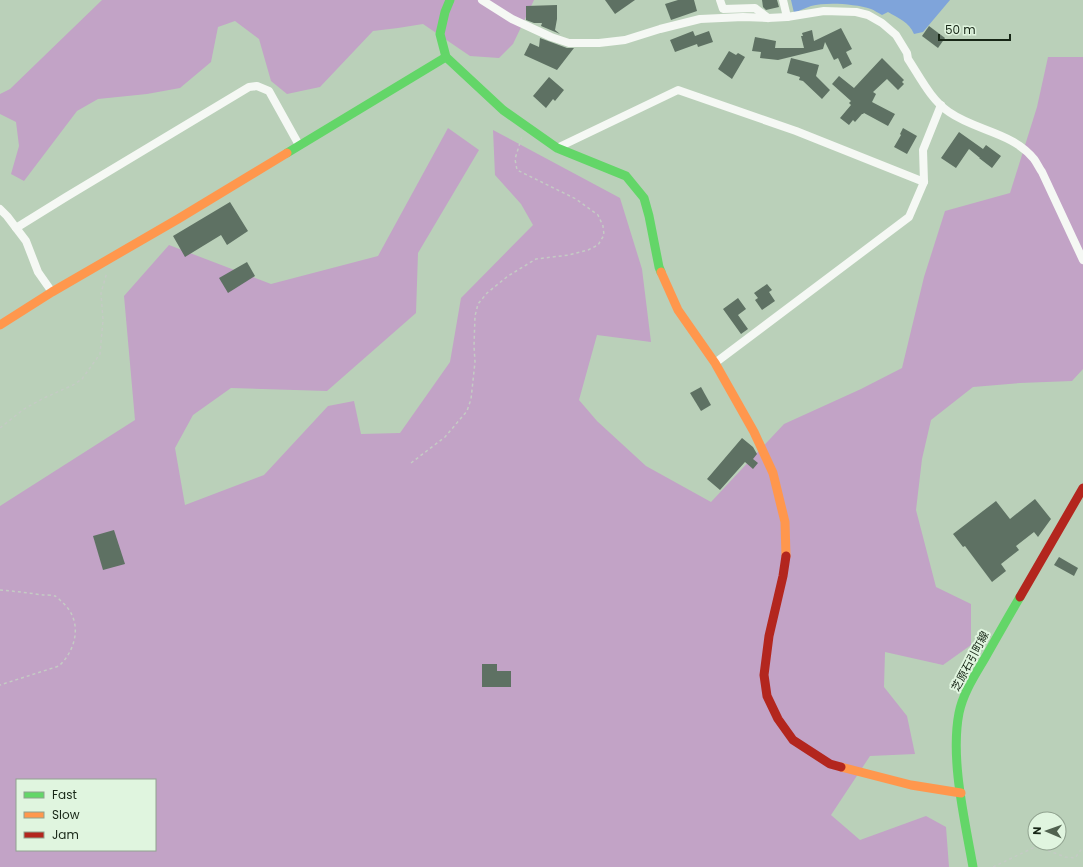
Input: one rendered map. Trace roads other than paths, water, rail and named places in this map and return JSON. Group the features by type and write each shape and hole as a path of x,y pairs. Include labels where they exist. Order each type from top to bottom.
{"street":[{"path":"450,0 445,12 440,34 446,57 503,110 525,126 557,148 626,176 644,198 659,266 678,310 715,363 754,432 773,474 785,522 786,556 783,576 769,636 764,675 768,696 778,719 793,740 830,764 911,785 961,793"},
{"path":"482,0 512,18 551,37 569,42 599,43 625,40 660,29 700,20 743,17 787,17 824,11 856,12 868,15 882,22 896,36 918,75 934,99 947,112 962,121 1000,135 1022,147 1034,160 1042,172 1083,260"},
{"path":"720,0 723,9 755,8 768,18"},
{"path":"784,0 787,17"},
{"path":"0,325 52,292 446,57"},
{"path":"16,228 249,87 257,86 269,91 299,146"},
{"path":"557,148 678,90 796,131 924,182"},
{"path":"715,363 910,217 924,182 923,150 941,105"},
{"path":"0,209 26,241 38,272 52,292"},
{"name":"芝原石引町線","path":"973,867 958,766 957,735 960,712 967,689 1083,488"}],"water":[{"path":"791,0 950,0 923,32 914,34 906,23 888,12 882,15 872,9 864,7 833,4 811,6 794,13"}]}
